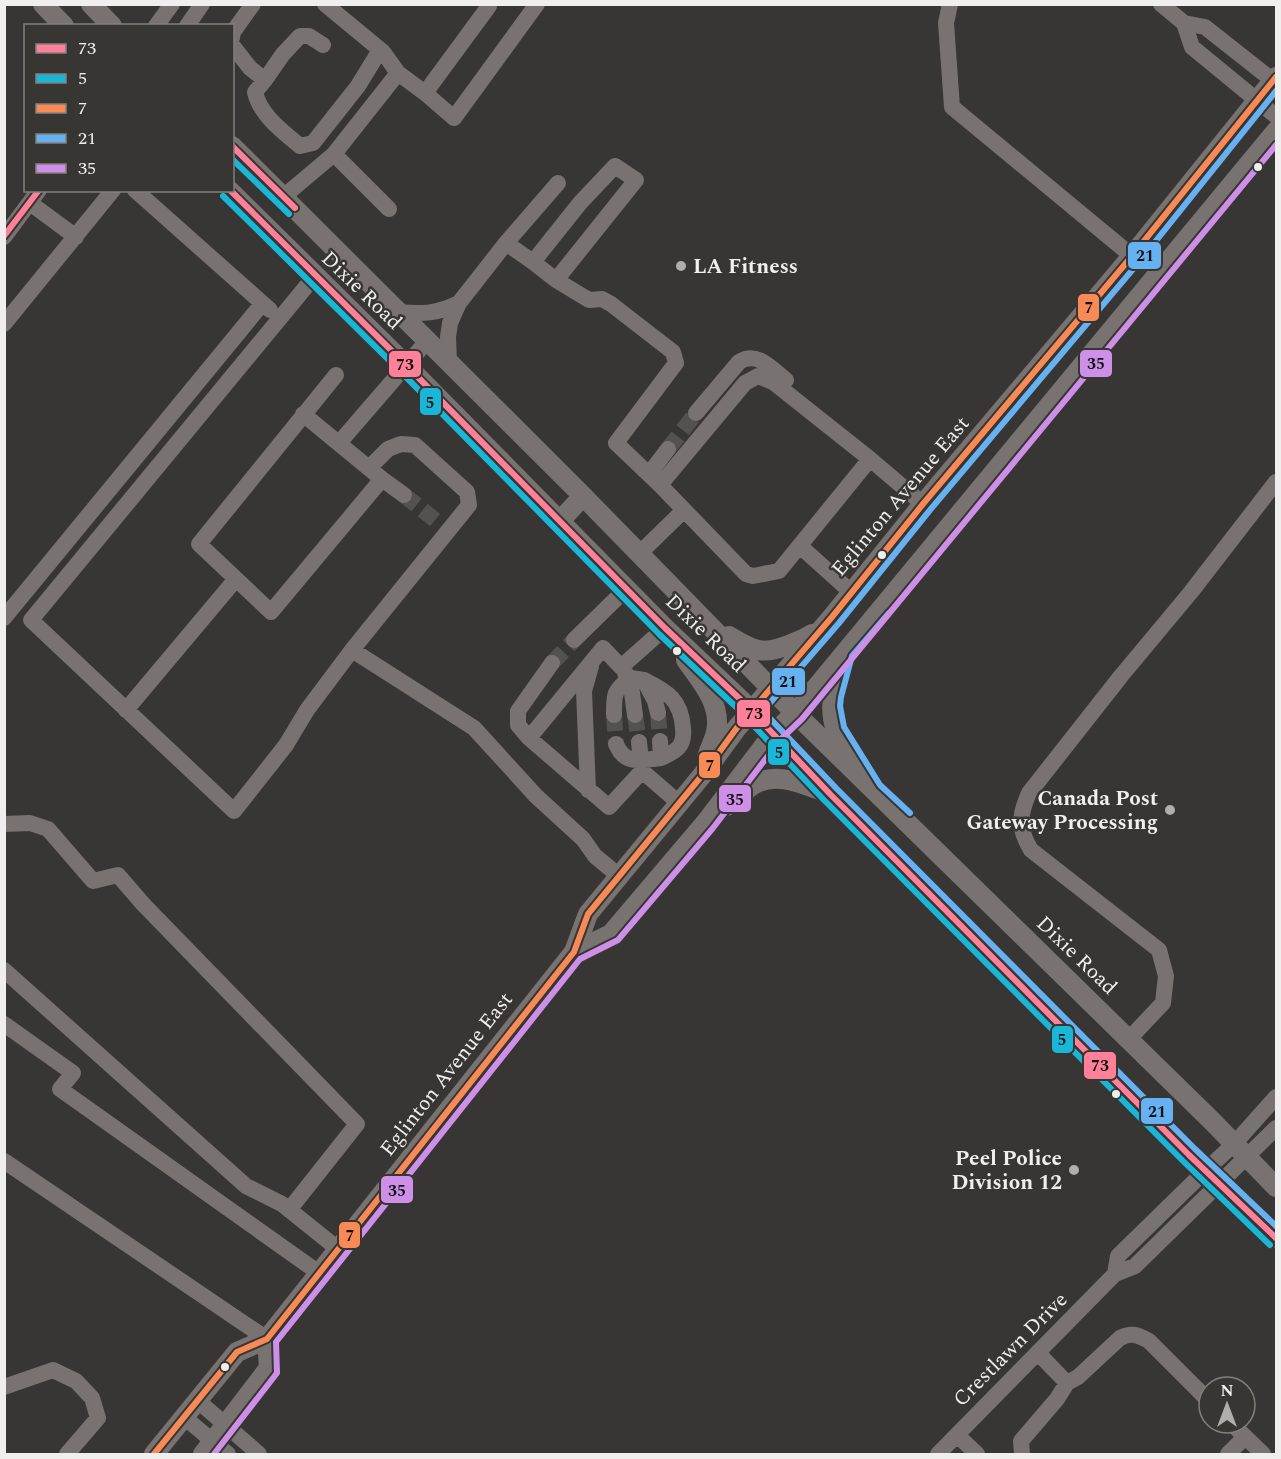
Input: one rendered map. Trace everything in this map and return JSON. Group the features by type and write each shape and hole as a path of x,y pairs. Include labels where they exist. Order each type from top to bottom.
{"main road":[{"path":"43,4 62,24"},
{"path":"91,4 110,24"},
{"name":"Eglinton Avenue East","path":"154,1455 237,1352 267,1339 574,952 588,914 704,773 751,711 832,617 923,504 1132,256 1276,80"},
{"name":"Eglinton Avenue East","path":"574,952 611,934 706,822 773,734 795,713 1276,131"},
{"name":"Dixie Road","path":"234,148 584,496 873,791 1129,1039 1276,1187"},
{"name":"Dixie Road","path":"231,192 1276,1238"},
{"path":"314,276 337,250"},
{"path":"559,522 584,496"},
{"path":"710,624 745,645 763,651 773,651 805,639 832,617"},
{"path":"665,627 713,701 717,717 716,733 704,773"},
{"path":"844,652 831,707 836,730 873,791"},
{"path":"706,822 754,784 766,780 780,778 790,780 830,794"},
{"path":"215,1450 226,1426 269,1368 267,1339"}],"street":[{"path":"157,24 172,4"},
{"path":"188,24 202,4"},
{"path":"234,31 253,4"},
{"path":"325,4 380,50 398,73 454,118 537,4"},
{"path":"950,4 946,23 952,107 1132,256"},
{"path":"1161,4 1184,23 1205,27 1276,80"},
{"path":"425,93 488,5"},
{"path":"1184,23 1192,47 1276,116"},
{"path":"323,45 309,36 300,36 283,54 255,92 257,103 277,127 300,146 313,142 339,111 380,50"},
{"path":"234,48 250,68 265,80"},
{"path":"283,197 334,154 398,73"},
{"path":"334,154 389,209"},
{"path":"533,262 580,203 615,166 636,180 556,280"},
{"path":"449,362 450,322 459,303 506,243 558,183"},
{"path":"4,324 111,192"},
{"path":"137,192 280,319"},
{"path":"4,237 38,194 76,237"},
{"path":"506,243 556,280 589,300 602,299 611,304 673,352 676,363 616,443 746,574 753,576 779,571 800,546 865,456"},
{"path":"314,276 31,620 234,811 286,745 307,710 445,527 469,505 467,492 415,445 401,444 388,449 375,473 270,612 198,544 336,375"},
{"path":"398,312 424,314 442,311 459,303"},
{"path":"4,618 262,304"},
{"path":"339,443 428,340"},
{"path":"696,413 742,360 750,357 759,359 850,432 865,456"},
{"path":"654,479 726,407 748,380 754,376 762,376 773,382 923,504"},
{"path":"724,379 726,407"},
{"path":"303,414 404,495"},
{"path":"654,479 668,449"},
{"path":"1129,1039 1163,1002 1166,976 1159,950 1031,850 1023,836 1022,809 1029,793 1191,592 1276,482"},
{"path":"639,554 684,510"},
{"path":"800,546 852,592"},
{"path":"126,710 236,579"},
{"path":"552,663 518,711 516,719 518,725 529,738 609,807 642,766 661,749 677,750 684,741 681,708 672,698 598,654 579,635 626,589"},
{"path":"614,715 614,694 618,687 632,675 665,627"},
{"path":"352,650 474,728 536,796 583,839 595,856 619,876"},
{"path":"529,738 598,654"},
{"path":"588,790 584,691 598,654"},
{"path":"632,675 656,701 658,713"},
{"path":"632,675 635,715"},
{"path":"537,684 571,685"},
{"path":"639,742 642,766"},
{"path":"616,744 620,754 642,766 679,803"},
{"path":"4,824 30,823 48,828 93,881 118,875 143,904 357,1124 289,1210"},
{"path":"4,970 246,1186 282,1204 338,1249"},
{"path":"4,1024 73,1072 60,1089 319,1273"},
{"path":"1241,1150 1276,1097"},
{"path":"1241,1150 1276,1128"},
{"name":"Crestlawn Drive","path":"938,1455 1115,1274 1118,1256 1241,1150"},
{"path":"4,1161 267,1339"},
{"path":"1022,1455 1021,1441 1057,1399 1067,1383 1078,1377 1120,1338 1128,1334 1137,1335 1149,1341 1197,1389"},
{"path":"1038,1353 1067,1383"},
{"path":"4,1387 53,1370 76,1382 92,1398 98,1418 67,1455"},
{"path":"197,1400 259,1455"},
{"path":"184,1417 215,1450"},
{"path":"957,1435 976,1455"},
{"path":"1228,1455 1245,1437 1263,1455"}],"tunnel":[{"path":"668,449 696,413"},
{"path":"404,495 440,524"},
{"path":"552,663 574,640"},
{"path":"658,713 660,741"},
{"path":"614,715 616,744"},
{"path":"635,715 639,742"}],"transit line":[{"name":"7","path":"154,1454 237,1352 267,1339 574,952 588,914 704,773 736,729 1132,256 1276,77"},
{"name":"21","path":"1276,91 1139,262 763,711 836,788 1195,1149 1276,1226"},
{"name":"35","path":"214,1454 277,1373 276,1342 580,959 618,940 713,828 780,740 802,719 1276,145"},
{"name":"73","path":"234,148 295,208"},
{"name":"5","path":"234,161 289,214"},
{"name":"73","path":"4,236 37,192"},
{"name":"73","path":"232,192 665,628 741,700 830,794 1189,1155 1276,1238"},
{"name":"5","path":"223,196 400,371 659,634 735,706 824,800 1183,1161 1270,1245"},
{"name":"21","path":"889,613 852,656 840,706 844,727 880,785 910,813"}],"place":[{"name":"LA Fitness","path":"681,266"},
{"name":"Canada Post Gateway Processing","path":"1170,810"},
{"name":"Peel Police Division 12","path":"1074,1170"}]}
